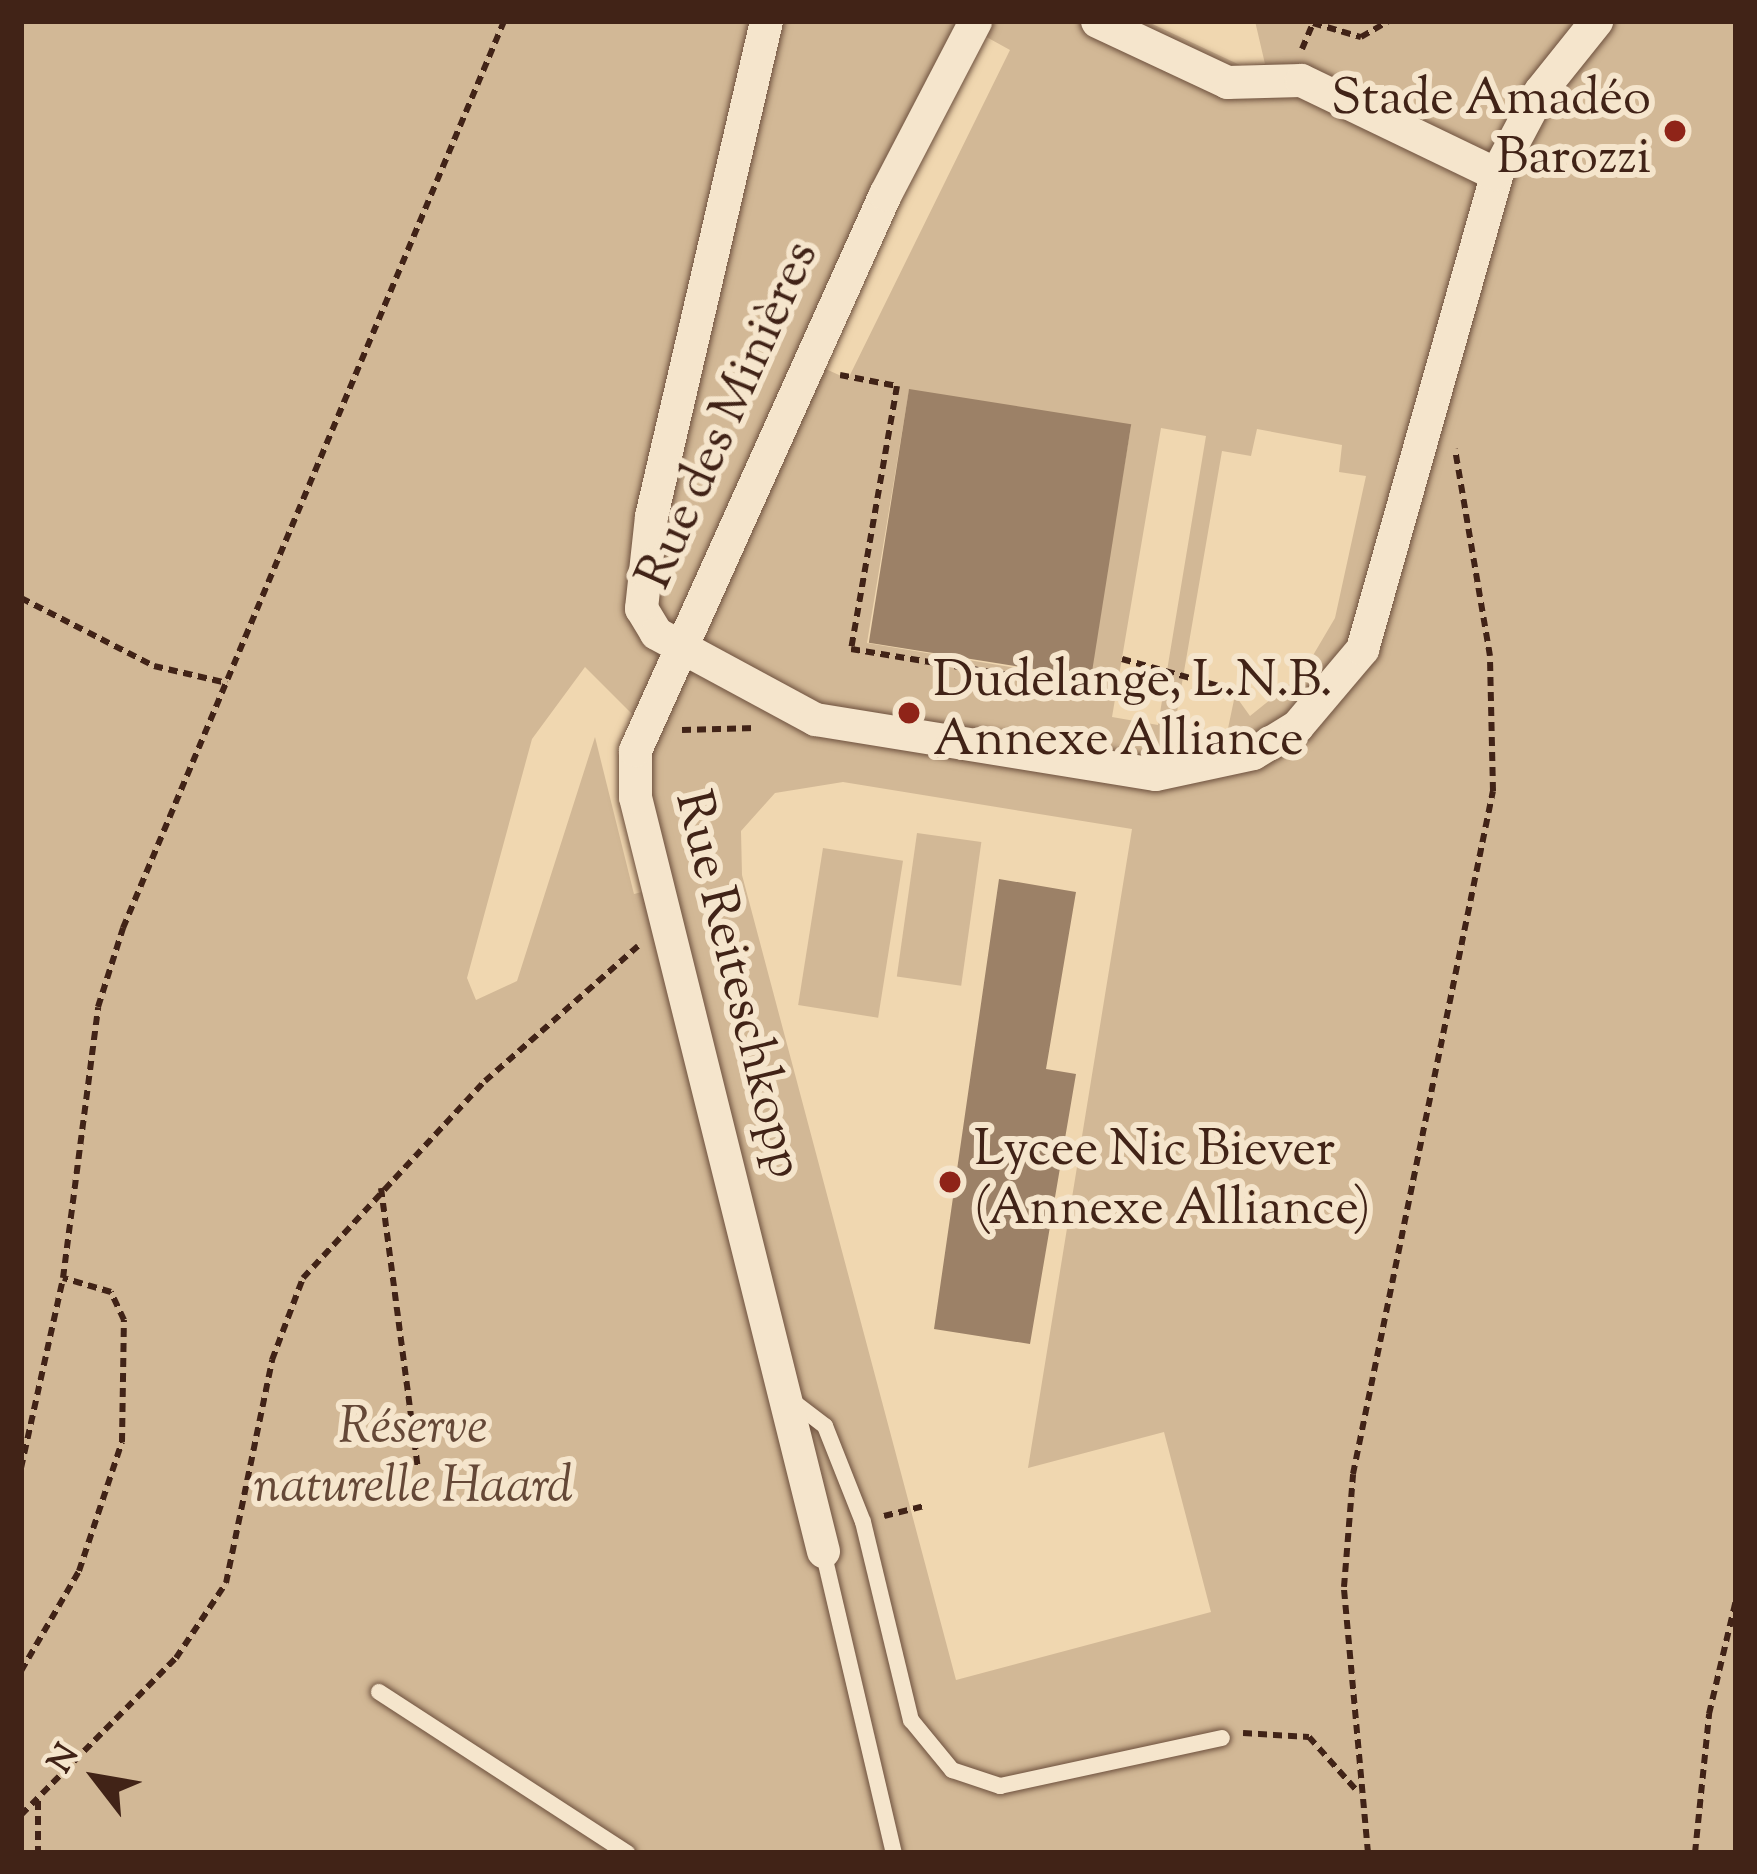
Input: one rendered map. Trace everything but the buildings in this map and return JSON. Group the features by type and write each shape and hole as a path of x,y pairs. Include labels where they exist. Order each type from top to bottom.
{"street":[{"name":"Rue des Minières","path":"766,21 640,577 640,608 682,648 809,361 975,21"},
{"path":"1097,21 1227,82 1301,80 1496,174"},
{"path":"682,648 815,719 1104,768 1203,769 1297,726 1362,650 1496,174 1540,91 1597,21"},
{"name":"Rue Reiteschkopp","path":"682,648 635,750 635,797 823,1550"}],"lane":[{"path":"785,1396 826,1426 863,1522 911,1720 952,1770 1000,1786 1222,1738"},
{"path":"823,1550 895,1853"},
{"path":"379,1692 627,1853"}],"path":[{"path":"21,1468 63,1279 98,1007 226,683 504,21"},
{"path":"1301,80 1313,23 1361,37 1389,21"},
{"path":"809,361 897,386 851,649 1116,693"},
{"path":"1369,1853 1360,1795 1363,1703 1344,1587 1353,1474 1493,791 1475,531 1460,457 1425,427"},
{"path":"21,598 154,666 226,683"},
{"path":"1122,659 1219,686"},
{"path":"667,743 691,723 772,729"},
{"path":"21,1815 176,1658 226,1583 272,1360 303,1278 381,1188 613,966"},
{"path":"381,1188 418,1468"},
{"path":"21,1671 79,1571 122,1442 124,1320 111,1292 63,1279"},
{"path":"911,1510 924,1506"},
{"path":"1695,1853 1709,1714 1736,1600"},
{"path":"1222,1738 1273,1728 1309,1737 1360,1795"},
{"path":"38,1801 38,1853"}],"green space":[{"name":"Réserve naturelle Haard","path":"21,21 1146,21 1242,66 1265,64 1255,21 1736,21 1736,1853 21,1853","holes":["972,29 1010,50 848,379 810,362","909,390 1131,426 1088,680 867,643","1161,428 1206,436 1158,725 1112,717","1257,429 1342,445 1339,472 1366,476 1335,618 1302,674 1250,716 1235,695 1226,738 1171,747 1222,451 1251,456","585,667 644,726 658,888 634,894 595,737 517,981 476,1000 467,978 532,739","843,782 1132,829 1028,1468 1164,1432 1211,1612 956,1680 742,875 741,831 775,793"]},
{"path":"917,833 981,842 961,986 897,977"},
{"path":"823,848 903,861 878,1018 798,1005"}],"place":[{"name":"Stade Amadéo Barozzi","path":"1675,131"},
{"name":"Dudelange, L.N.B. Annexe Alliance","path":"909,713"},
{"name":"Lycee Nic Biever (Annexe Alliance)","path":"950,1182"}]}
